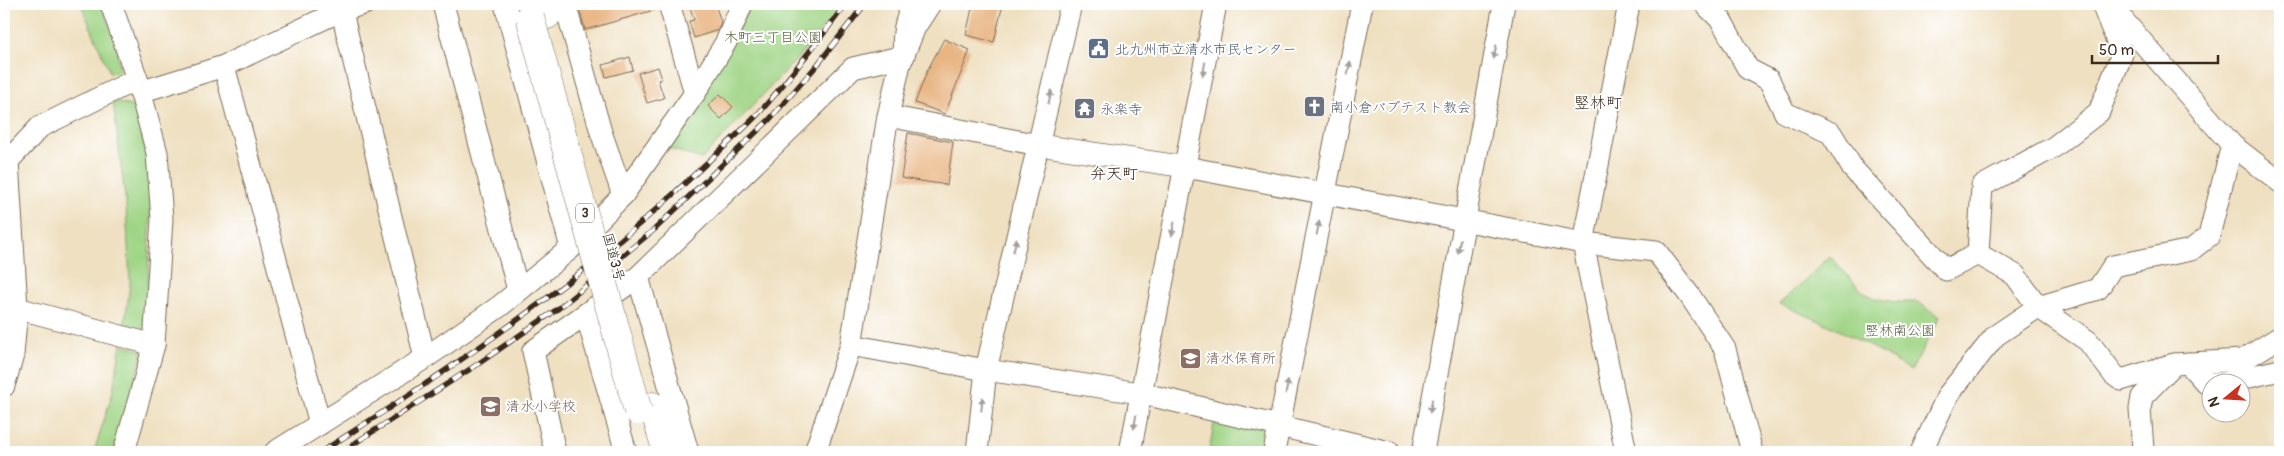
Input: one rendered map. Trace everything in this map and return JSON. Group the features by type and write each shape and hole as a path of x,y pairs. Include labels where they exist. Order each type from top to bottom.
{"highway":[{"name":"国道3号","path":"543,9 624,295 645,408 647,452"},
{"name":"国道3号","path":"645,408 667,452"}],"street":[{"path":"111,4 139,86 157,153 162,219 154,345 124,452"},
{"path":"4,386 13,355 17,308 6,161 40,127 139,86 224,66 340,8 364,4"},
{"path":"442,4 518,290"},
{"path":"505,4 571,248"},
{"path":"669,4 695,93"},
{"path":"275,452 425,358 500,306 571,248 623,195 695,93 726,42 742,4"},
{"path":"904,56 902,37 908,14 914,4"},
{"path":"815,452 850,345 888,116 904,56 915,26 930,4"},
{"path":"977,452 986,370 1071,4"},
{"path":"1130,452 1216,4"},
{"path":"1274,452 1362,4"},
{"path":"1423,452 1504,4"},
{"path":"1626,452 1583,243 1628,4"},
{"path":"1705,4 1721,20 1748,68 1769,80 1786,113 1831,133 1853,169 1946,270 1978,254"},
{"path":"1978,254 1982,186 2054,147 2099,112 2122,54 2102,4"},
{"path":"2109,4 2232,145 2280,182"},
{"path":"340,8 425,358"},
{"path":"543,9 602,132 623,195"},
{"path":"555,452 533,351 638,277 853,68 904,56"},
{"path":"224,66 320,424"},
{"path":"888,116 1039,144 1186,167 1583,243 1656,251 1690,296 1725,349 1752,452"},
{"path":"1921,452 1948,394 1995,336 2038,307 2098,289 2113,266 2191,250 2209,236 2232,145"},
{"path":"1978,254 2015,275 2038,307 2088,341 2114,375 2122,380 2181,364 2243,360 2280,337"},
{"path":"638,277 688,452"},
{"path":"17,308 154,345"},
{"path":"586,314 626,452"},
{"path":"850,345 986,370 1140,393 1389,452"},
{"path":"2181,364 2206,383 2223,382 2280,370"},
{"path":"2140,452 2143,449 2140,409 2142,397 2181,364"}],"green space":[{"path":"81,4 101,4 115,40 120,71 110,73"},
{"name":"木町三丁目公園","path":"752,4 842,4 796,60 702,159 667,148"},
{"path":"113,101 137,108 147,160 151,210 146,336 124,329 130,284 126,205"},
{"name":"竪林南公園","path":"1830,256 1862,291 1875,298 1894,302 1918,302 1940,317 1911,371 1847,334 1779,304"},
{"path":"121,344 143,351 114,452 94,452 113,391"},
{"path":"1215,418 1266,427 1271,435 1267,452 1209,452"}],"building":[{"path":"578,4 657,4 658,9 585,30"},
{"path":"689,4 715,4 721,22 718,30 694,38 689,21 694,20"},
{"path":"973,4 1003,4 994,42 966,35"},
{"path":"944,39 970,50 945,114 915,103 927,71"},
{"path":"630,57 633,70 606,77 603,65"},
{"path":"658,67 662,79 658,80 664,98 647,103 638,73"},
{"path":"720,94 733,107 721,119 708,106"},
{"path":"908,133 953,142 947,185 901,178"}],"railway":[{"path":"321,452 515,322 562,287 653,213 759,113 793,73 846,4"},
{"path":"341,452 475,366 559,308 655,229 769,120 818,64 865,4"}],"place":[{"name":"北九州市立清水市民センター","path":"1099,49"},
{"name":"南小倉バプテスト教会","path":"1314,107"},
{"name":"永楽寺","path":"1084,109"},
{"name":"清水保育所","path":"1190,358"},
{"name":"清水小学校","path":"490,406"}],"district":[{"name":"竪林町","path":"1598,102"},
{"name":"弁天町","path":"1114,173"}]}
